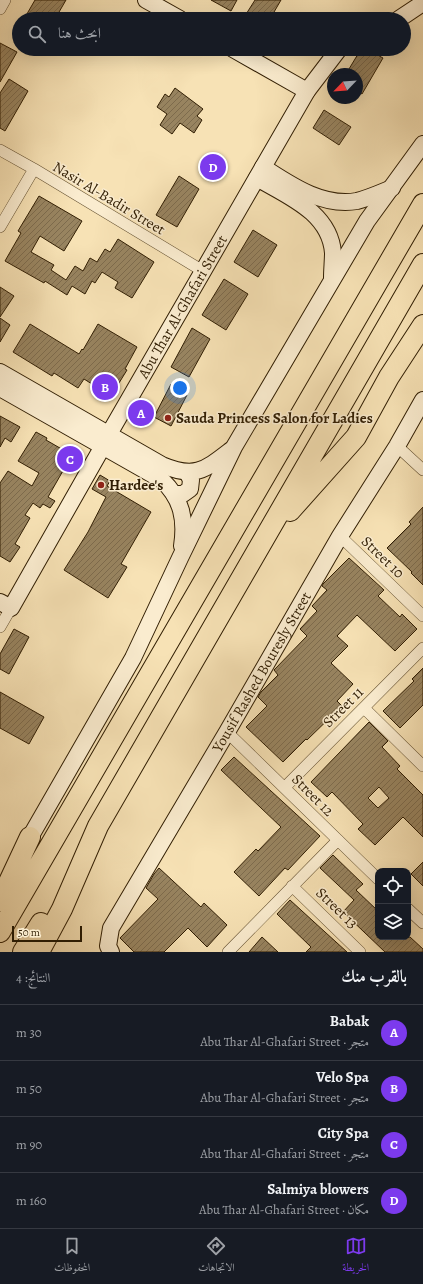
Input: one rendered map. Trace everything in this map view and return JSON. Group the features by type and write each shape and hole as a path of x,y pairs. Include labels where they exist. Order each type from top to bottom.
{"highway":[{"path":"0,932 423,204"},
{"path":"23,952 98,826 423,264"},
{"path":"262,542 356,437 389,377 423,325"},
{"path":"389,377 411,358 423,352"},
{"path":"40,952 62,909 98,826"},
{"path":"0,901 30,837"}],"street":[{"path":"0,9 5,0"},
{"path":"146,0 167,12"},
{"path":"410,12 423,3"},
{"path":"245,56 307,91"},
{"name":"Abu Thar Al-Ghafari Street","path":"0,627 5,605 106,440 307,91 334,56"},
{"path":"0,889 133,658 234,447 366,221 392,188 423,144"},
{"name":"Nasir Al-Badir Street","path":"0,150 203,271"},
{"path":"0,227 34,169"},
{"path":"260,173 318,197 332,201 355,201 392,188"},
{"path":"260,173 306,207 316,216 324,227 333,252 332,279"},
{"path":"0,372 106,440 162,480 169,487 180,506 183,522 184,531 180,558"},
{"path":"0,388 106,440 172,469 187,472 205,468 234,447"},
{"name":"Yousif Rashed Bouresly Street","path":"110,949 111,928 227,732 340,536 397,446 423,400"},
{"path":"397,446 423,470"},
{"path":"174,494 183,494 190,489 192,480 187,472"},
{"name":"Street 10","path":"340,536 423,616"},
{"name":"Street 11","path":"285,787 423,648"},
{"path":"364,708 423,766"},
{"name":"Street 12","path":"227,732 375,876"},
{"name":"Street 13","path":"228,952 338,840"},
{"name":"Street 13","path":"292,886 360,952"},
{"path":"411,912 423,922"}],"building":[{"path":"35,0 66,0 59,12 28,12"},
{"path":"211,0 237,0 231,11"},
{"path":"255,0 281,0 274,12 247,12"},
{"path":"0,43 12,49 12,56 15,56 0,82"},
{"path":"357,56 379,56 383,58 363,92 363,68 350,68"},
{"path":"9,79 28,91 5,131 0,128 0,93"},
{"path":"175,88 203,109 197,116 202,120 194,133 180,123 172,134 160,125 167,114 157,107 165,94 169,97"},
{"path":"324,110 351,127 339,145 313,128"},
{"path":"179,176 199,189 177,227 156,215"},
{"path":"39,196 82,221 64,251 40,236 31,252 54,265 51,270 66,280 75,266 83,271 90,258 97,262 105,249 110,252 118,239 154,262 132,298 115,288 118,282 102,272 95,283 92,281 85,294 72,286 67,295 45,281 44,283 5,261 21,233 18,231"},
{"path":"253,230 277,245 258,277 234,262"},
{"path":"224,279 248,294 226,330 202,315"},
{"path":"0,287 14,296 0,317"},
{"path":"0,318 10,325 0,342"},
{"path":"30,324 79,354 82,349 83,350 98,324 137,347 125,369 127,370 111,396 84,379 78,388 54,373 52,376 13,352"},
{"path":"192,328 210,339 189,377 171,367"},
{"path":"171,384 180,388 178,391 187,395 171,426 154,417"},
{"path":"141,404 148,408 140,421 133,417"},
{"path":"0,416 20,427 11,442 5,438 0,447"},
{"path":"36,432 47,438 46,440 72,455 48,497 55,501 50,508 43,504 40,508 33,503 25,515 30,518 15,544 20,547 10,562 0,556 0,483 8,471 32,486 39,473 18,461"},
{"path":"100,475 110,481 107,486 151,512 121,564 127,567 108,598 64,570 88,532 106,497 92,489"},
{"path":"423,507 423,585 387,548 411,524 409,522"},
{"path":"349,558 384,590 378,596 400,617 402,614 417,629 395,651 357,615 337,636 348,646 331,663 353,684 337,701 342,706 283,762 246,727 267,706 258,697 278,675 274,670 307,636 300,629 317,611 312,606 327,590 322,586 323,584"},
{"path":"14,629 29,637 9,674 0,669 0,654"},
{"path":"423,668 423,705 400,728 383,711 414,681 412,679"},
{"path":"0,692 44,717 29,744 0,728"},
{"path":"369,722 388,741 382,747 400,766 397,769 423,795 423,837 403,817 375,845 358,829 363,824 332,792 327,797 311,782","holes":["379,787 389,798 378,808 368,798"]},
{"path":"234,757 320,836 288,870 285,868 259,896 234,872 256,849 258,851 281,827 221,770"},
{"path":"333,855 363,884 356,890 375,908 375,940 411,940 411,938 423,949 423,952 385,952 343,912 354,900 320,868"},
{"path":"423,862 423,886 411,874"},
{"path":"159,868 201,907 204,903 227,925 207,947 188,928 164,952 134,952 120,938 158,899 146,888"},
{"path":"290,900 347,952 306,952 311,947 277,914"},
{"path":"262,937 278,952 249,952"}],"place":[{"name":"Salmiya blowers","path":"213,167"},
{"name":"Velo Spa","path":"105,387"},
{"name":"Babak","path":"141,413"},
{"name":"Sauda Princess Salon for Ladies","path":"168,418"},
{"name":"City Spa","path":"70,459"},
{"name":"Hardee's","path":"101,485"}]}
